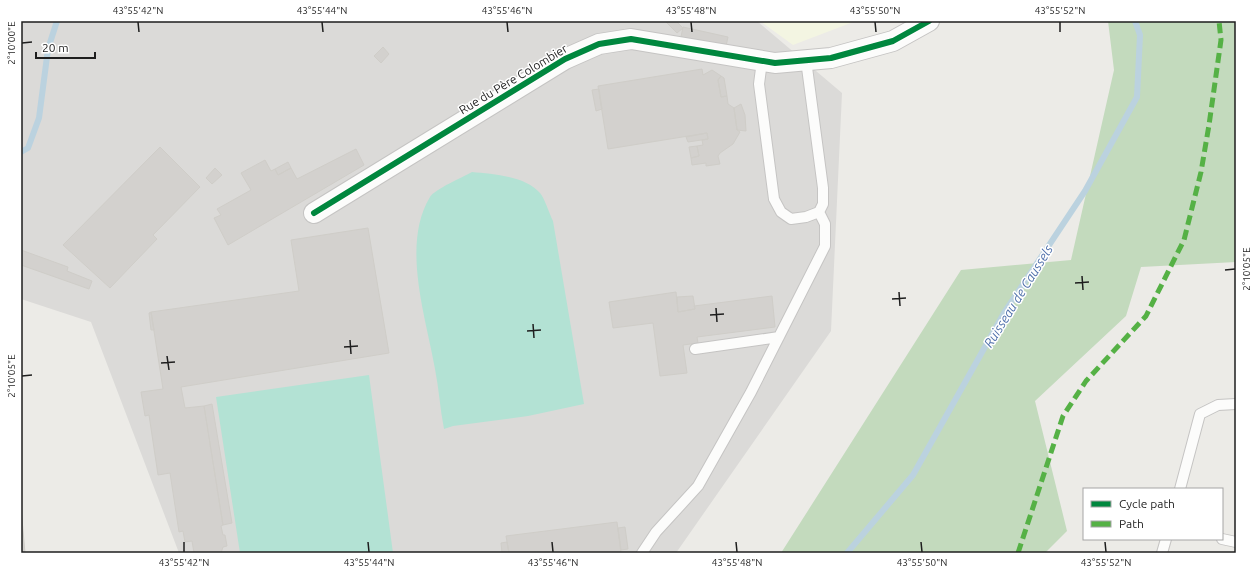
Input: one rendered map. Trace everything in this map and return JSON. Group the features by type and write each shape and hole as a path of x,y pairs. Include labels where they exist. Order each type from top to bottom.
{"street":[{"name":"Rue du Père Colombier","path":"314,213 566,59 599,44 631,38 775,63 831,58 893,40 928,21"}],"lane":[{"path":"762,61 759,84 774,199 781,212 791,219 806,217 819,212 823,204 823,188 806,60"},
{"path":"642,553 656,532 698,486 751,392 825,246 825,224 819,212"},
{"path":"695,349 779,338"},
{"path":"1180,488 1200,414 1218,404 1236,404"},
{"path":"1223,539 1236,542"},
{"path":"1162,553 1166,540"}],"shaded area":[{"path":"21,21 757,21 842,93 831,331 676,553 179,553 91,322 21,299"},
{"path":"760,21 856,21 793,45"}],"green space":[{"path":"1108,21 1236,21 1236,262 1141,267 1126,316 1035,401 1067,531 1045,553 781,553 961,270 1071,260 1114,70"},
{"path":"472,172 517,179 534,187 544,199 553,221 584,404 528,416 453,426 444,429 436,376 418,282 416,259 417,237 422,216 430,197 443,187"},
{"path":"369,375 393,553 240,553 216,397"}],"building":[{"path":"665,21 676,21 683,28 677,33"},
{"path":"683,27 728,37 726,46 681,37"},
{"path":"383,47 389,54 381,63 374,56"},
{"path":"702,69 703,75 712,70 721,76 718,80 721,97 727,96 728,104 734,108 737,130 740,132 733,144 718,156 720,164 706,166 706,163 692,165 691,158 699,156 697,146 703,145 702,140 708,139 707,133 608,149 598,86"},
{"path":"721,76 724,78 727,96 721,97 718,80"},
{"path":"599,89 602,109 596,111 592,90"},
{"path":"741,104 745,115 746,131 737,130 734,108"},
{"path":"707,133 708,139 688,142 686,137"},
{"path":"697,146 699,156 691,158 689,147"},
{"path":"160,147 200,187 153,235 157,239 110,288 63,245"},
{"path":"356,149 364,165 228,245 214,218 221,215 217,209 251,190 241,173 265,160 271,171 275,169 278,175 291,168 297,179"},
{"path":"288,162 291,168 278,175 275,169"},
{"path":"215,168 222,175 212,184 206,178"},
{"path":"368,228 389,353 181,387 185,408 204,406 223,525 221,526 223,535 225,535 227,546 223,547 221,553 194,553 192,541 185,542 183,531 179,532 170,473 158,475 149,415 145,416 141,392 163,389 151,312 299,291 291,240"},
{"path":"21,250 68,267 67,271 92,281 89,289 21,265"},
{"path":"676,292 678,312 695,309 694,306 772,296 775,327 697,337 698,343 683,345 687,373 660,376 653,323 613,328 609,302"},
{"path":"693,296 695,309 678,312 677,297"},
{"path":"151,312 154,330 151,330 149,313"},
{"path":"212,404 232,523 223,525 204,406"},
{"path":"21,508 25,553 21,553"},
{"path":"617,522 621,553 509,553 506,536"},
{"path":"625,527 628,549 621,550 618,528"},
{"path":"507,542 509,553 502,553 501,543"}],"waterway":[{"path":"21,152 28,148 39,118 48,49 57,21"},
{"name":"Ruisseau de Caussels","path":"847,553 913,475 1004,313 1085,191 1137,97 1140,35 1135,21"}],"marked path":[{"path":"1018,553 1063,416 1086,381 1146,316 1184,240 1201,172 1209,125 1221,40 1219,21"}],"cycle path":[{"path":"314,213 565,59 599,44 631,39 775,63 831,58 893,41 929,21"}]}
